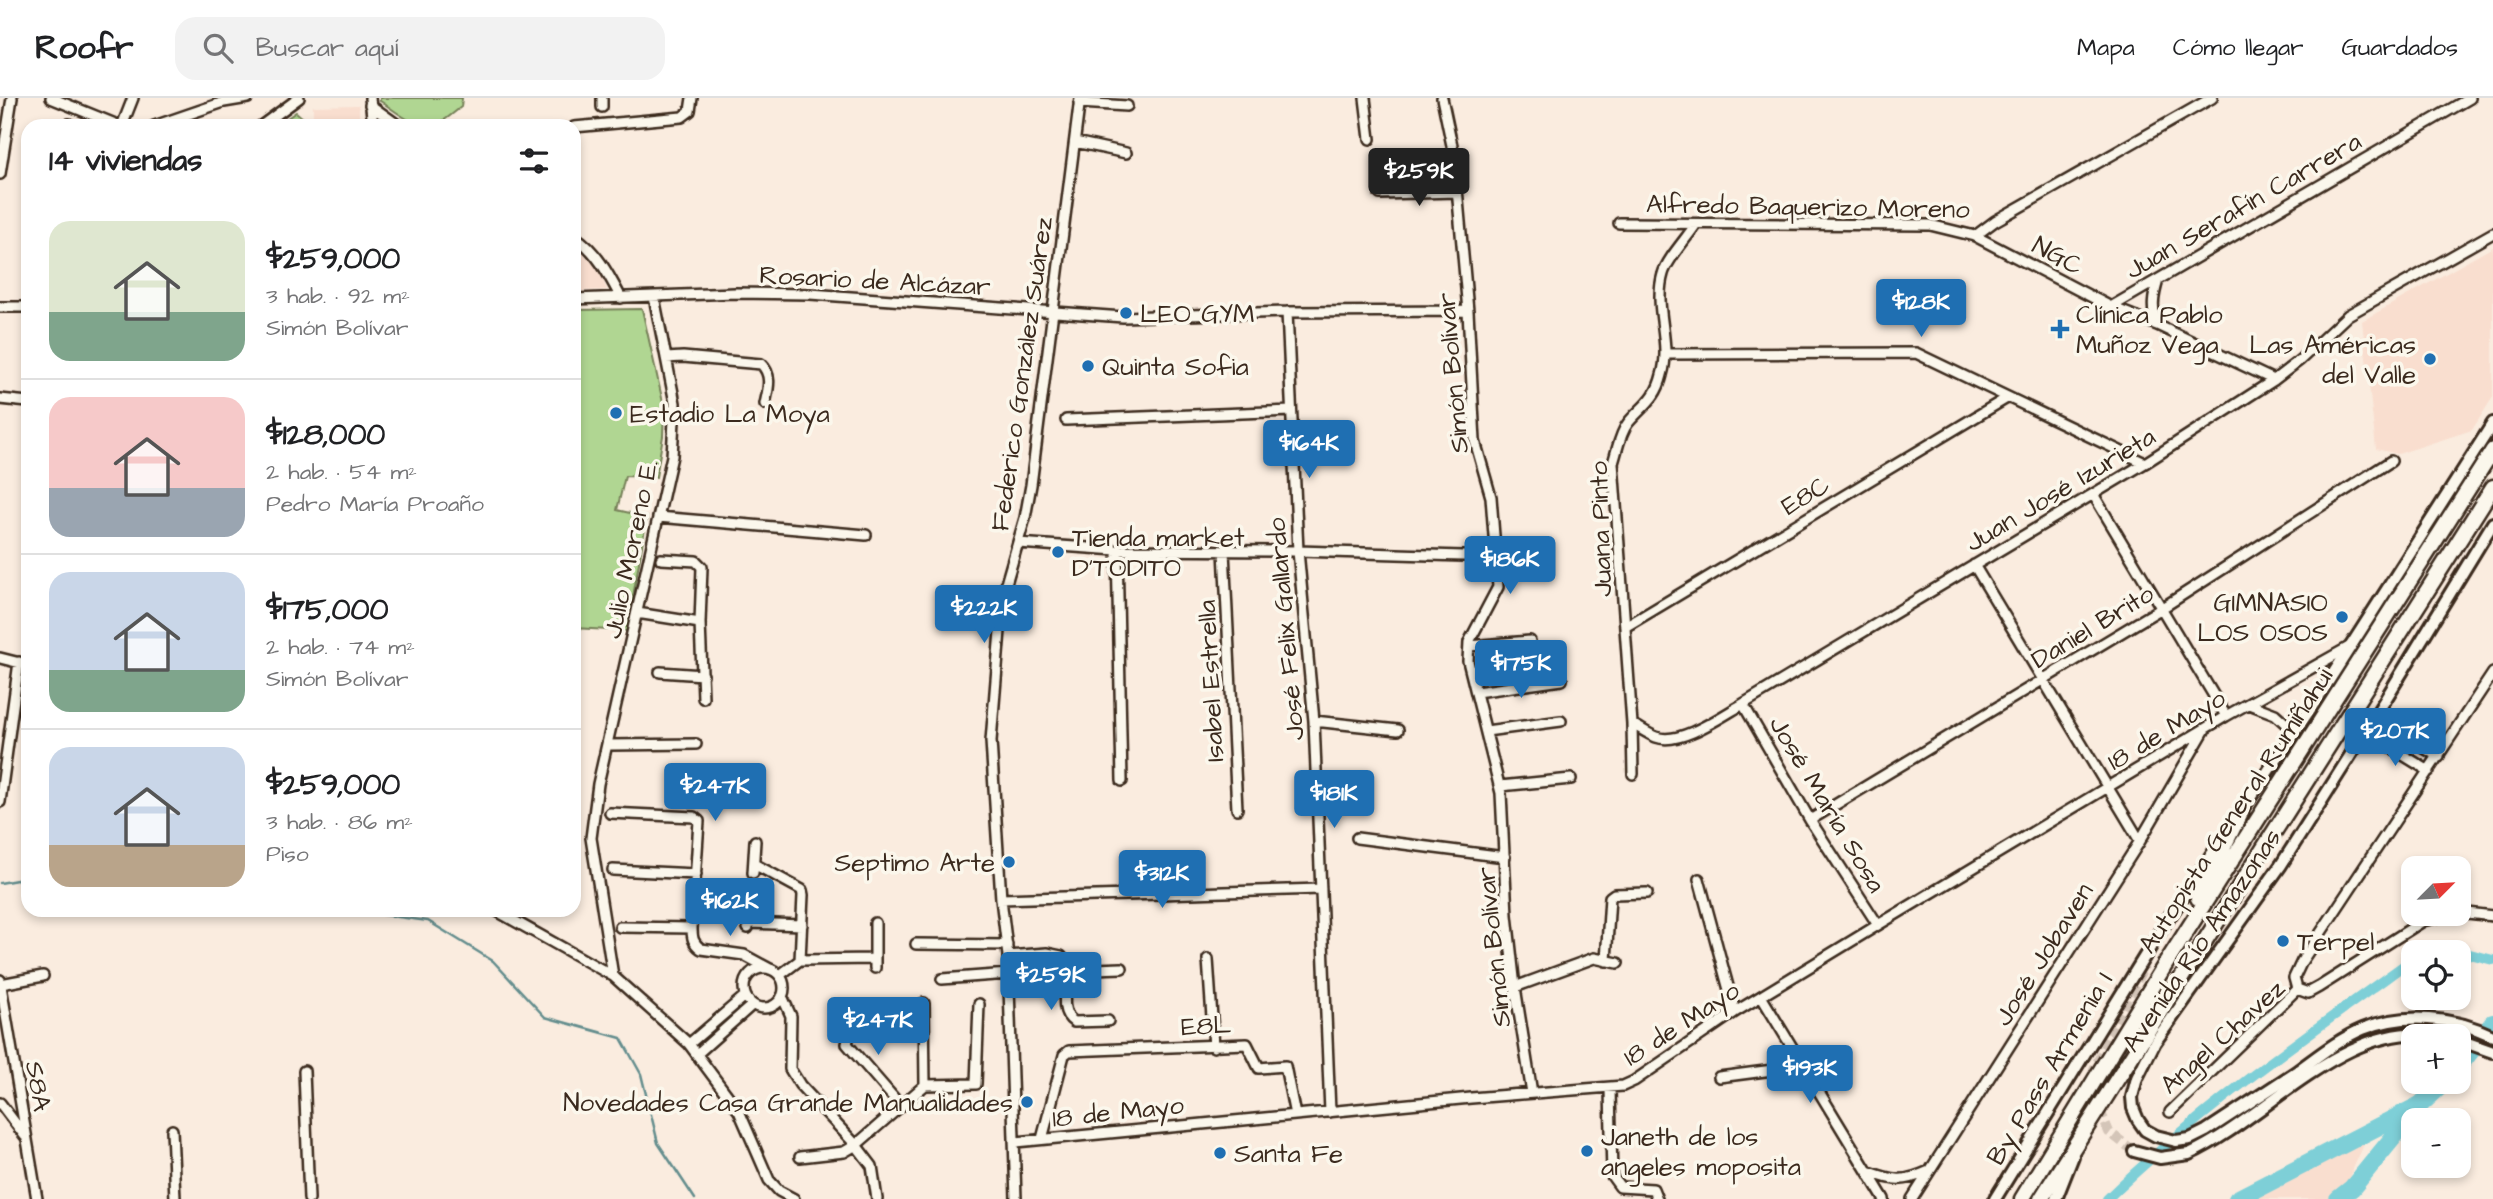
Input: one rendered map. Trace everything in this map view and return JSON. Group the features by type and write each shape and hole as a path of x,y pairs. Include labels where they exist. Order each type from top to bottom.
{"highway":[{"name":"Autopista General Rumiñahui","path":"2022,1199 2165,965 2493,450"},
{"name":"Autopista General Rumiñahui","path":"2040,1199 2493,487"},
{"path":"2165,965 2241,812"}],"main road":[{"name":"By Pass Armenia I","path":"1995,1199 2161,930 2295,732 2493,423"},
{"name":"Avenida Río Amazonas","path":"2493,523 2281,865 2155,1042 2137,1078 2132,1103 2141,1125 2161,1138 2176,1141 2190,1139 2362,1030 2404,1019 2446,1021 2479,1029 2493,1036"},
{"path":"2134,1152 2161,1158 2180,1157 2199,1150 2345,1052 2373,1040 2401,1036"},
{"path":"2471,1044 2493,1052"},
{"path":"2056,1199 2081,1135"}],"street":[{"path":"0,174 12,98"},
{"path":"51,98 104,119"},
{"path":"124,119 133,98"},
{"path":"203,98 212,103 248,98"},
{"path":"270,119 299,98"},
{"path":"581,126 682,117 690,111 692,98"},
{"path":"1365,98 1370,139"},
{"name":"Simón Bolívar","path":"1442,98 1454,155 1468,311 1475,441 1490,498 1498,587 1469,642 1468,661 1500,786 1507,915 1532,1093"},
{"name":"Alfredo Baquerizo Moreno","path":"1619,223 1930,225 1976,236 1995,220 2212,98"},
{"name":"Juan Serafín Carrera","path":"2111,307 2470,98"},
{"path":"1080,101 1127,106"},
{"name":"Federico González Suárez","path":"1016,1199 1009,974 1001,899 991,741 1003,594 1031,485 1080,101"},
{"path":"174,119 224,102"},
{"path":"370,102 391,119"},
{"path":"1075,142 1126,153"},
{"path":"1380,194 1457,192"},
{"name":"Juana Pinto","path":"1633,774 1632,723 1613,463 1627,424 1653,398 1662,376 1667,354 1661,313 1660,289 1663,271 1696,224"},
{"name":"Juan José Izurieta","path":"1632,723 1658,738 1670,739 1691,732 1743,704 2145,463 2274,380 2300,360 2348,315 2493,233"},
{"name":"NGC","path":"1976,236 2111,307 2157,325 2274,380"},
{"path":"581,241 603,266 621,298"},
{"path":"2157,325 2153,313 2153,296 2158,281"},
{"name":"Rosario de Alcázar","path":"581,299 735,293 810,294 1123,317 1287,312 1468,311"},
{"name":"Julio Moreno E.","path":"613,976 591,838 598,784 672,456 675,402 654,297"},
{"path":"0,307 21,307"},
{"name":"José Felix Gallardo","path":"1287,312 1298,551 1314,721 1330,1112"},
{"path":"1667,354 1916,353 2145,463"},
{"path":"666,358 761,363 767,369 769,377 765,404"},
{"name":"E8C","path":"1625,627 2007,398"},
{"path":"0,399 21,401"},
{"path":"1066,420 1291,411"},
{"name":"Daniel Brito","path":"1810,820 2162,608 2391,461"},
{"path":"2093,494 2226,716"},
{"path":"658,517 866,535"},
{"path":"1018,543 1117,550 1298,551 1496,557"},
{"path":"1117,550 1122,781"},
{"name":"Isabel Estrella","path":"1224,551 1237,809"},
{"path":"662,559 696,561 702,566 699,622 704,698"},
{"path":"1974,565 2140,841"},
{"path":"637,613 699,622"},
{"path":"1469,646 1530,641"},
{"name":"18 de Mayo","path":"1016,1142 1610,1088 1634,1081 1760,996 2226,716 2351,646"},
{"path":"0,658 21,663"},
{"path":"660,672 703,675"},
{"path":"2297,989 2294,978 2299,967 2493,673"},
{"path":"0,802 21,675"},
{"path":"1476,692 1562,680"},
{"name":"José María Sosa","path":"1743,704 1810,820 1878,925"},
{"name":"18 de Mayo","path":"2249,704 2275,713 2295,732"},
{"path":"2374,718 2439,757"},
{"path":"1314,721 1398,730"},
{"path":"1486,731 1561,721"},
{"name":"José Jobaven","path":"1912,1199 2140,841 2205,730"},
{"path":"2365,732 2429,771"},
{"path":"608,745 696,744"},
{"path":"1500,786 1571,779"},
{"path":"610,813 694,817 699,821 692,928 695,944 701,949 752,958 780,975 784,985 782,996 791,1016 790,1069 800,1085 872,1166 877,1199"},
{"path":"1357,838 1505,857"},
{"path":"755,841 753,869 802,890 800,960"},
{"path":"613,870 696,874"},
{"path":"1699,879 1735,1012"},
{"path":"1001,899 1321,889"},
{"path":"1606,961 1610,897 1614,894 1647,893"},
{"path":"750,909 748,926 802,925"},
{"path":"2471,913 2493,916"},
{"path":"508,917 613,976 688,1044 738,1111 769,1180 779,1191 794,1199"},
{"path":"780,975 800,960 875,963 875,923"},
{"name":"Angel Chavez","path":"2170,1112 2297,989 2312,991 2415,926"},
{"path":"620,927 692,928"},
{"path":"916,944 1007,945"},
{"path":"1008,956 1057,954 1066,961 1066,1015 1074,1022 1108,1021"},
{"path":"752,958 755,972"},
{"path":"1515,987 1594,958 1618,963"},
{"path":"1208,959 1214,1046"},
{"path":"771,968 755,972 747,980 745,996 757,1007 768,1007 782,996"},
{"path":"1067,971 1122,968"},
{"path":"942,979 1009,974"},
{"path":"0,982 43,976"},
{"name":"S8A","path":"0,982 37,1199"},
{"path":"688,1044 745,996"},
{"path":"1760,996 1884,1199"},
{"path":"924,1003 925,1085"},
{"path":"800,1157 844,1152 856,1145 925,1085 976,1084 979,1004"},
{"path":"697,1054 752,1005"},
{"path":"855,1008 847,1044 900,1105"},
{"name":"E8L","path":"1042,1139 1064,1055 1069,1051 1247,1044 1259,1068 1285,1066 1294,1115"},
{"path":"1719,1077 1804,1066"},
{"path":"304,1071 309,1199"},
{"path":"1610,1088 1612,1176 1620,1187 1653,1189 1657,1199"},
{"path":"0,1103 26,1137"},
{"path":"172,1130 175,1199"},
{"path":"1867,1171 1897,1181 1912,1179 1931,1170"}],"shaded area":[{"path":"359,105 359,119 313,119 313,106"},
{"name":"Las Américas del Valle","path":"2493,247 2493,397 2472,430 2398,454 2376,449 2362,321"},
{"path":"581,251 600,272 607,290 581,291"},
{"path":"2360,1135 2368,1136 2345,1186 2329,1199 2249,1199"}],"green space":[{"path":"380,98 462,98 461,107 445,119 406,119 380,101"},
{"path":"296,112 304,119 286,119"},
{"path":"642,309 664,407 663,436 656,477 625,476 617,510 647,517 627,631 581,628 581,310"}],"waterway":[{"path":"0,883 21,879"},
{"path":"399,917 428,921 493,961 545,1017 621,1038 641,1074 658,1143 695,1199"},
{"path":"2471,954 2493,960"},
{"path":"2107,1199 2213,1106 2401,967"},
{"path":"2471,1051 2493,1023"},
{"path":"2237,1199 2420,1105 2432,1094"},
{"path":"2338,1199 2352,1188 2401,1128"}],"tunnel":[{"path":"2134,1151 2109,1132 2096,1101 2094,1069 2144,966"}],"place":[{"name":"LEO GYM","path":"1126,313"},
{"name":"Clínica Pablo Muñoz Vega","path":"2060,329"},
{"name":"Las Américas del Valle","path":"2430,359"},
{"name":"Quinta Sofia","path":"1088,366"},
{"name":"Estadio La Moya","path":"616,413"},
{"name":"Tienda market D'TODITO","path":"1058,552"},
{"name":"GIMNASIO LOS OSOS","path":"2342,617"},
{"name":"Septimo Arte","path":"1009,862"},
{"name":"Terpel","path":"2283,941"},
{"name":"Novedades Casa Grande Manualidades","path":"1027,1102"},
{"name":"Janeth de los angeles moposita","path":"1587,1151"},
{"name":"Santa Fe","path":"1220,1153"}]}
